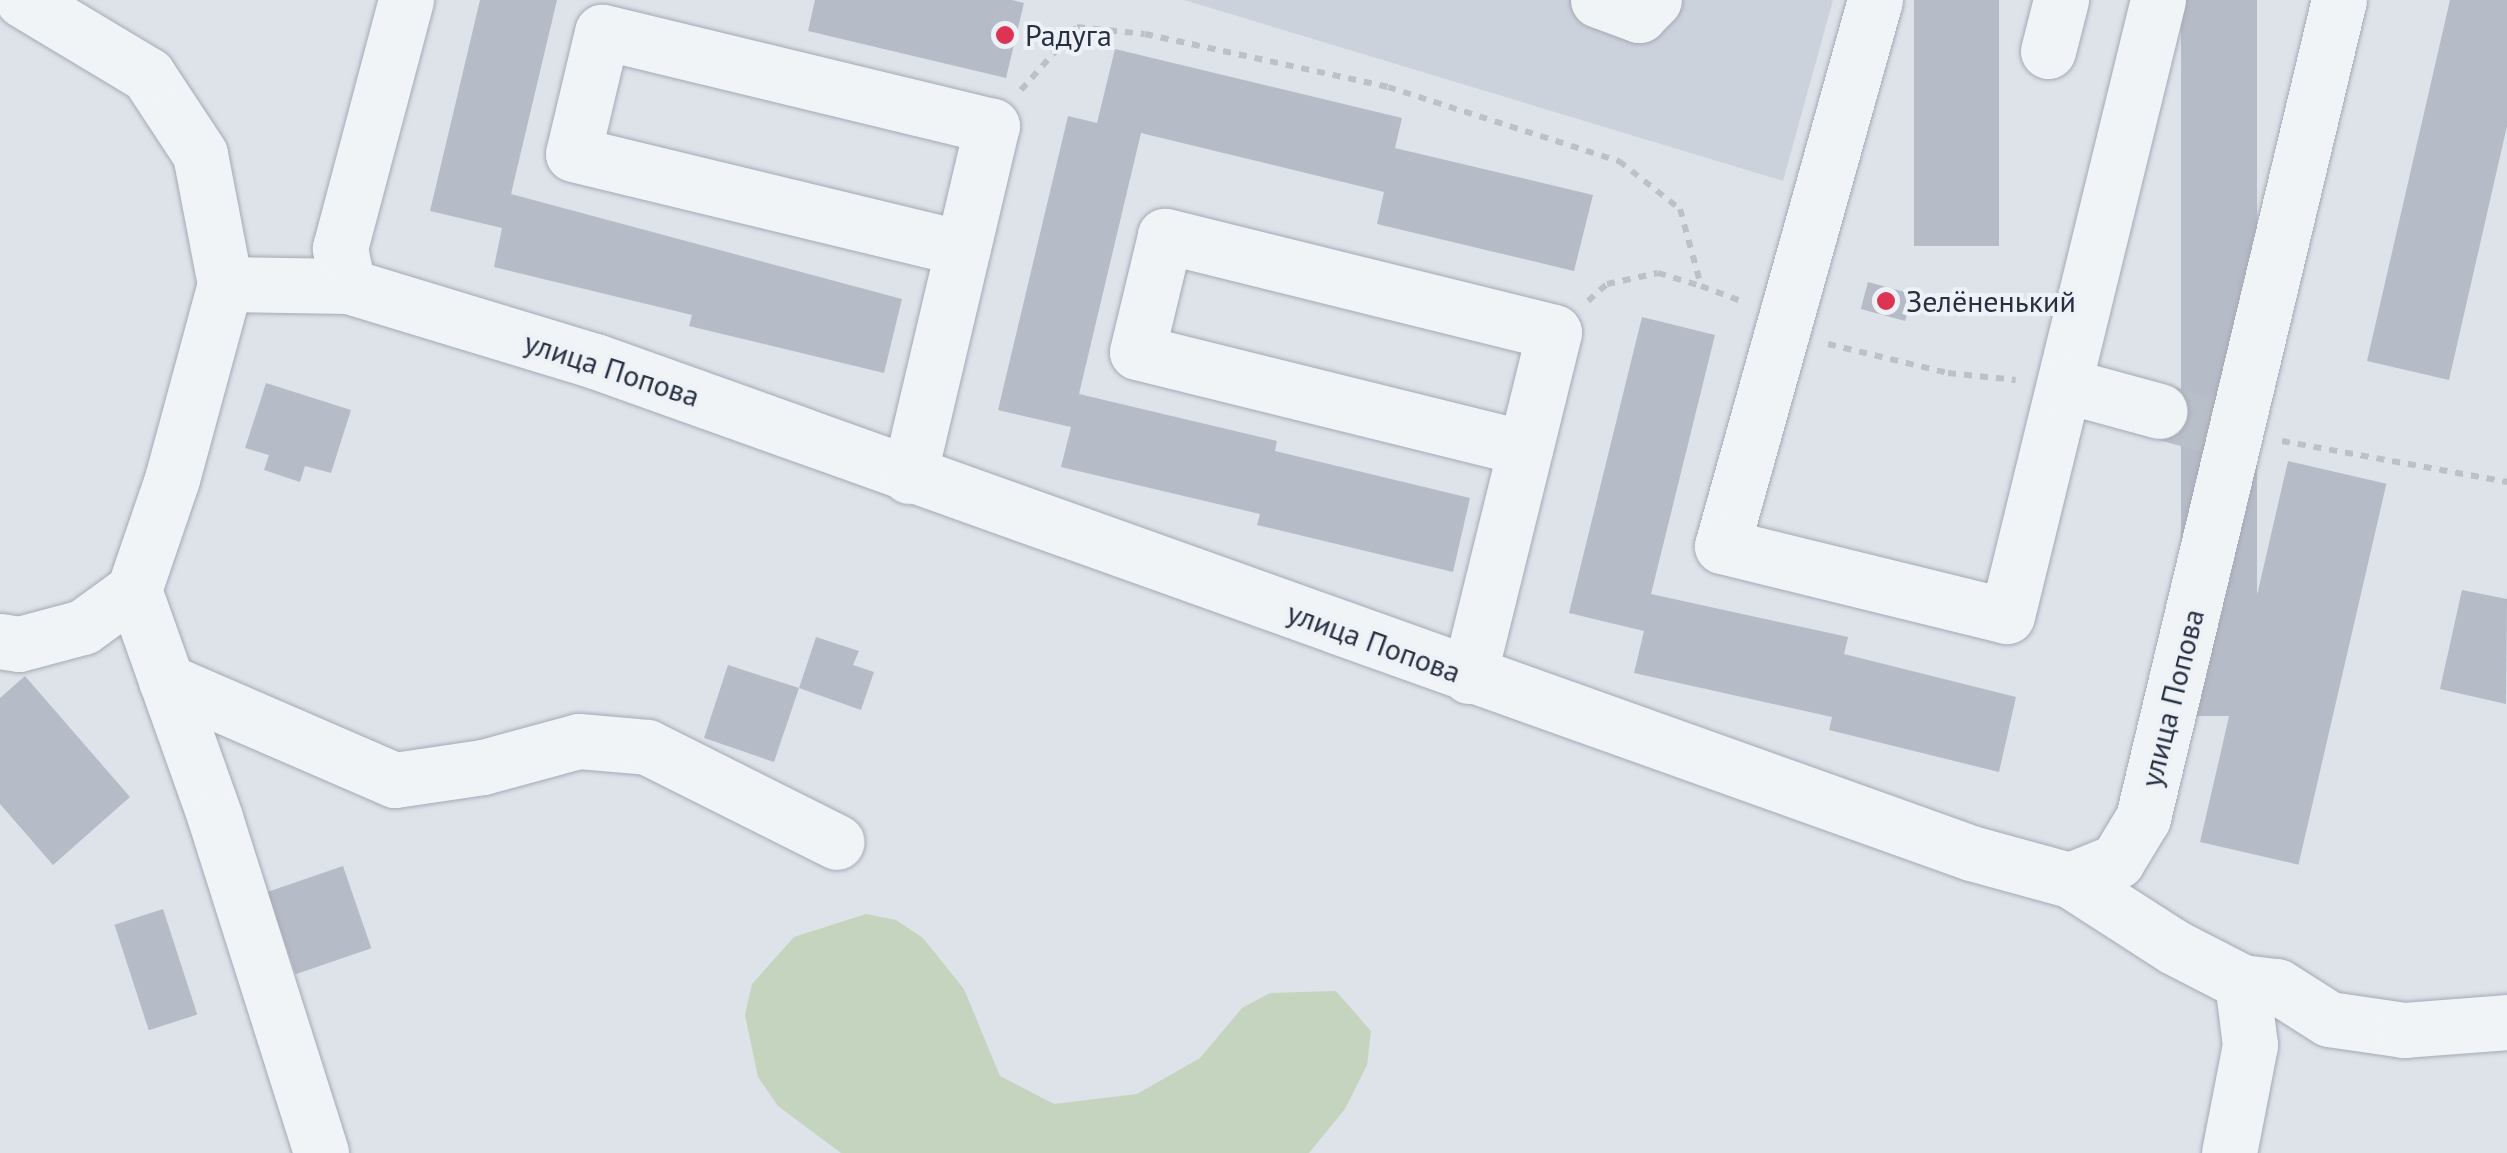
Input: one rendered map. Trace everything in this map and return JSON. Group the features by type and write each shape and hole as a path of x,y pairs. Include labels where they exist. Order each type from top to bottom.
{"street":[{"path":"22,0 148,75 200,154 224,284 134,590 321,1153"},
{"path":"348,286 340,248 406,0"},
{"path":"1598,0 1639,16 1654,0"},
{"path":"1875,0 1722,546 2006,616 2158,0"},
{"name":"улица Попова","path":"224,284 348,286 654,380 909,476 1970,853 2070,880 2117,861 2143,818 2339,0"},
{"path":"909,476 992,126 602,32 572,154 963,248"},
{"path":"1469,676 1554,332 1166,236 1137,352 1525,448"},
{"path":"2064,385 2160,412"},
{"path":"0,641 19,644 83,627 134,590"},
{"path":"166,682 395,780 484,767 579,741 647,747 836,842"},
{"path":"2070,880 2174,948 2242,982 2277,986 2329,1019 2404,1030 2507,1022"},
{"path":"2229,1153 2250,1045 2242,982"}],"path":[{"path":"992,126 1077,28 1145,34 1388,87 1619,161 1680,209 1701,286"},
{"path":"1554,332 1607,284 1658,274 1783,318 1835,348 1948,373 2064,385"},
{"path":"2236,432 2507,482"}],"shaded area":[{"path":"1184,0 1833,0 1783,181"}],"green space":[{"path":"866,914 896,920 923,938 964,989 1000,1076 1054,1104 1137,1094 1200,1058 1242,1008 1270,993 1336,991 1371,1031 1367,1065 1345,1109 1309,1153 841,1153 778,1106 758,1077 745,1015 752,984 794,937"}],"building":[{"path":"480,0 557,0 511,194 902,299 884,373 689,326 692,315 494,267 502,228 430,211"},
{"path":"815,0 1024,3 1006,78 808,31"},
{"path":"1914,0 1999,0 1999,246 1914,246"},
{"path":"2181,0 2257,0 2257,716 2181,716"},
{"path":"2450,0 2507,0 2507,126 2449,380 2367,361"},
{"path":"1115,49 1402,118 1395,148 1593,195 1574,271 1377,224 1384,192 1141,133 1079,394 1277,441 1275,451 1470,498 1453,572 1257,525 1260,514 1061,467 1071,427 998,410 1068,116 1097,123"},
{"name":"Зелёненький","path":"1868,282 1912,294 1905,321 1861,309"},
{"path":"1642,317 1715,335 1651,594 1848,637 1844,654 2016,697 1999,772 1829,730 1832,717 1634,673 1644,631 1569,613"},
{"path":"266,383 351,410 331,473 305,466 300,482 264,470 269,455 245,448"},
{"path":"2288,461 2386,484 2298,865 2200,842"},
{"path":"2462,590 2507,599 2506,704 2440,689"},
{"path":"816,637 859,651 853,665 874,672 861,710 799,688"},
{"path":"728,665 799,688 774,762 704,738"},
{"path":"25,676 130,797 53,865 0,804 0,698"},
{"path":"343,866 371,948 296,974 267,892"},
{"path":"163,909 197,1015 149,1030 114,925"}],"tunnel":[{"path":"2160,411 2236,433"}],"place":[{"name":"Радуга","path":"1005,35"},
{"name":"Зелёненький","path":"1886,301"}]}
